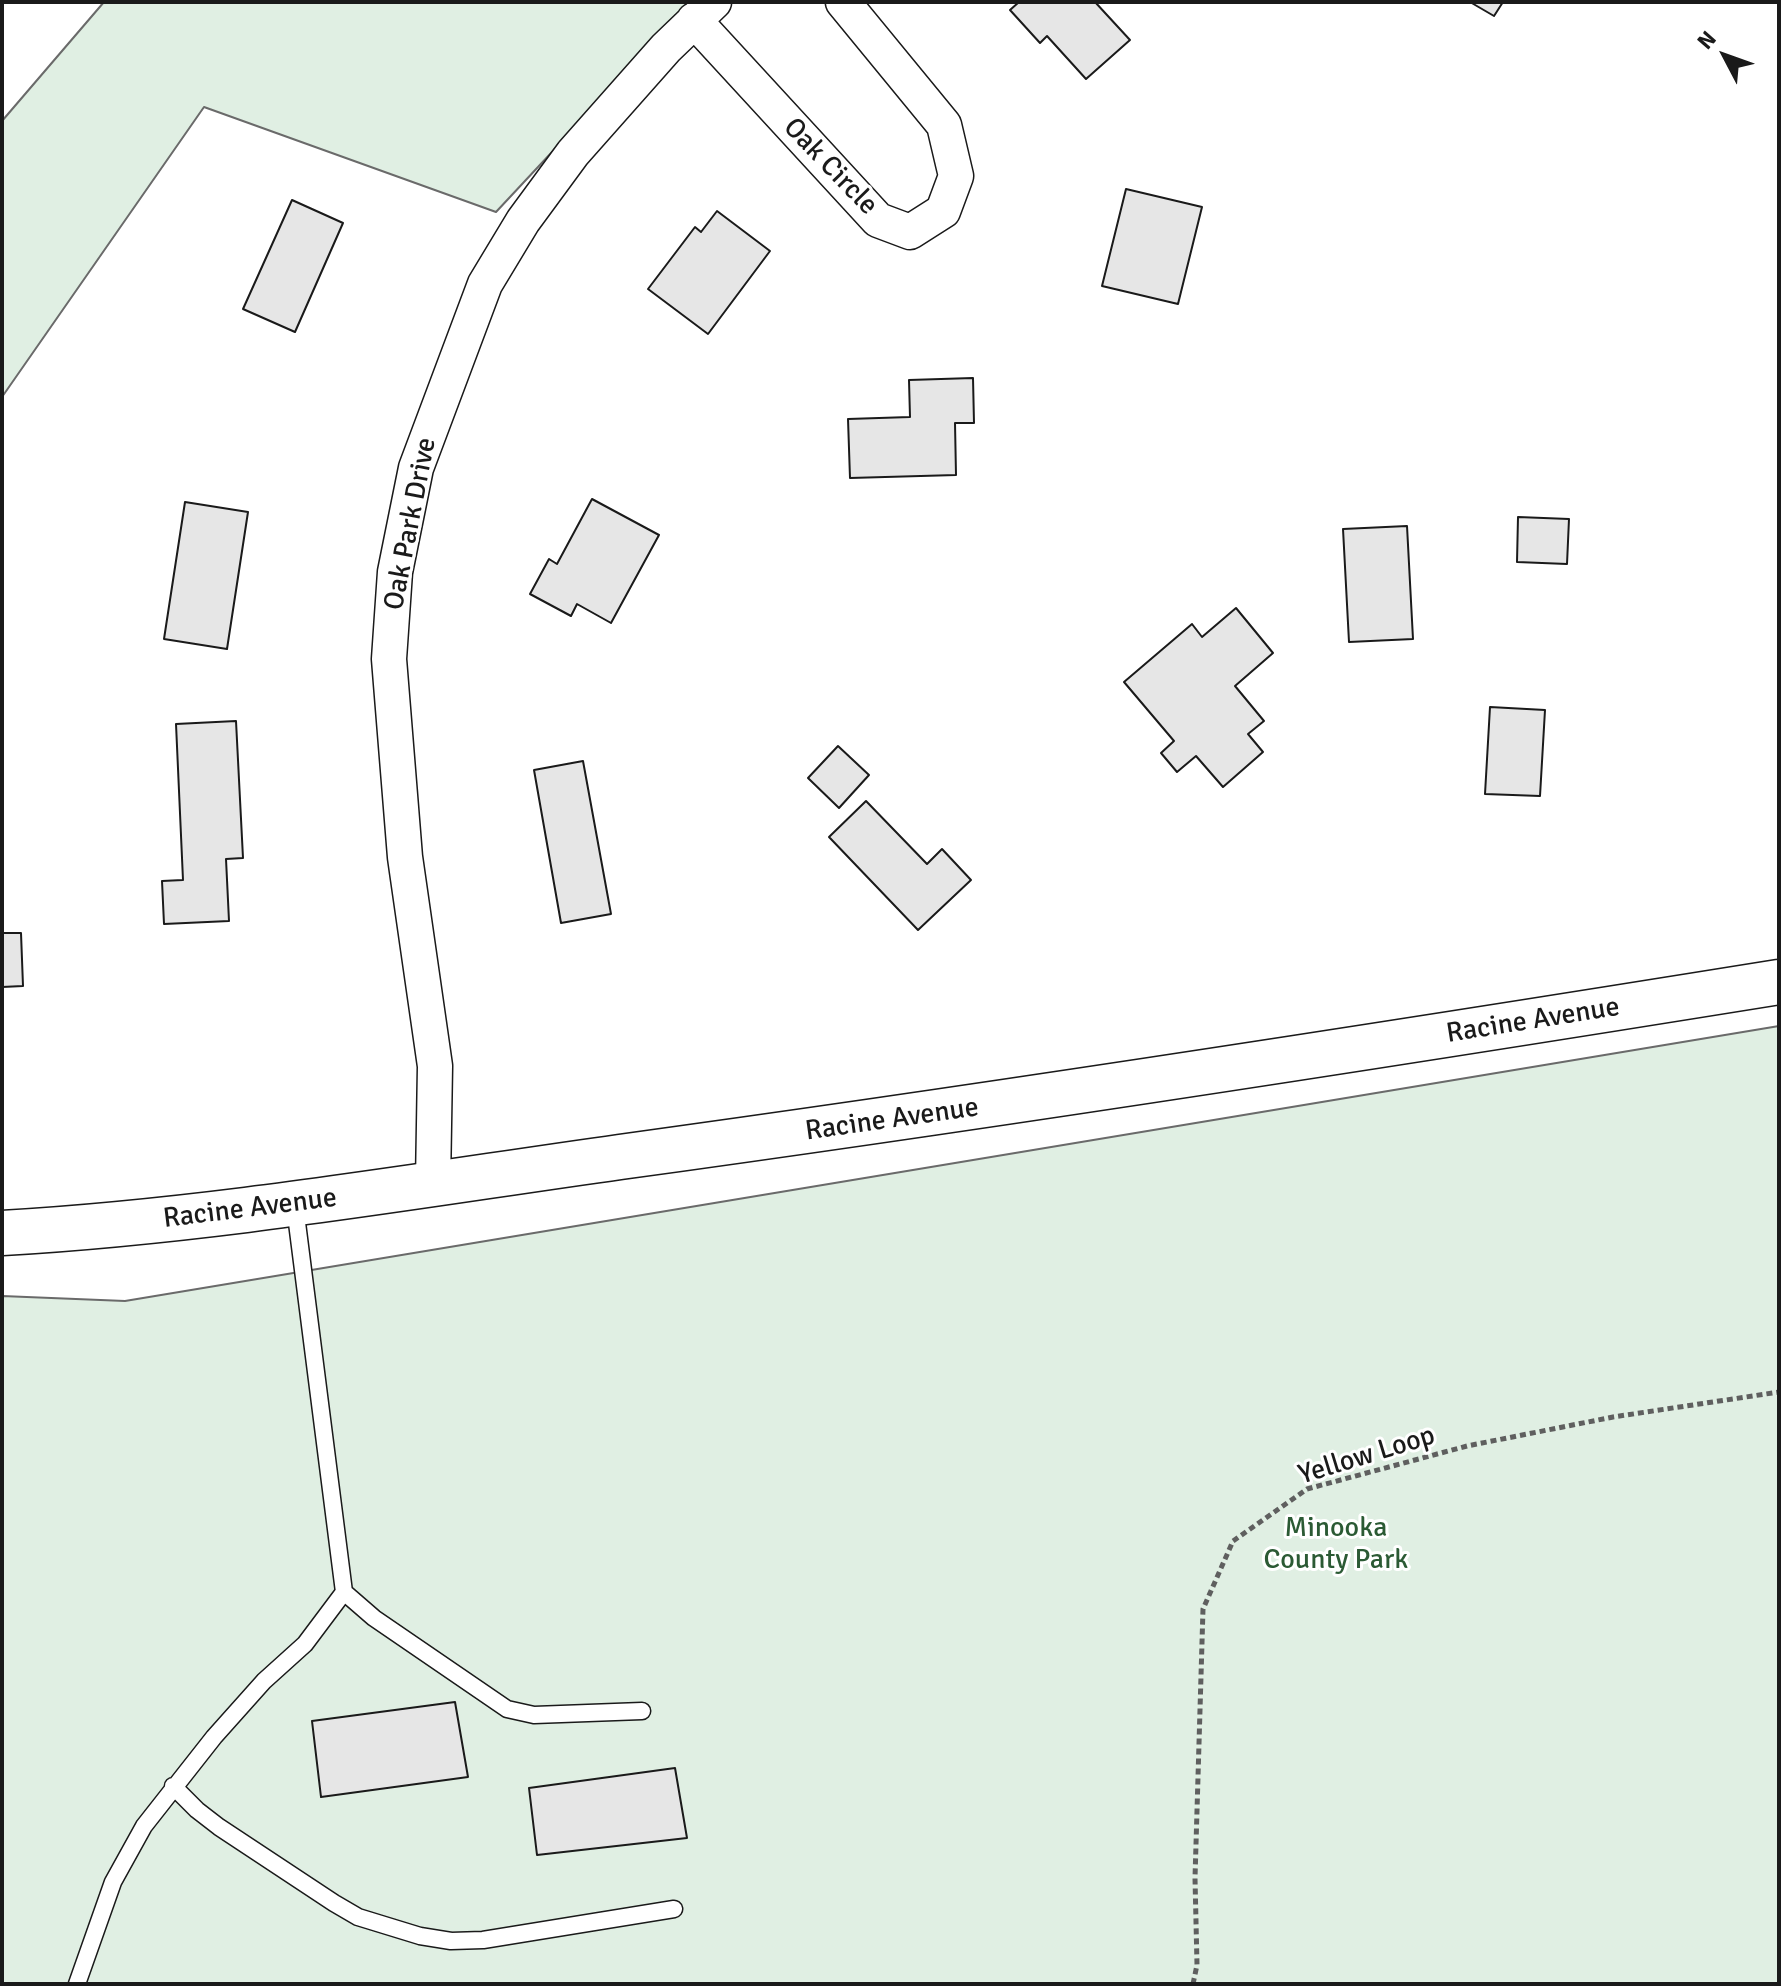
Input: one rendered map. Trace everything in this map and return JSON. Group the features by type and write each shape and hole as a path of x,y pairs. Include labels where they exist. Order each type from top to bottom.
{"main road":[{"name":"Racine Avenue","path":"2,1233 95,1227 295,1205 433,1183 952,1112 1779,982"}],"street":[{"name":"Oak Circle","path":"704,11 878,220 910,232 943,211 956,176 944,125 843,2"},
{"name":"Oak Park Drive","path":"433,1183 435,1066 405,857 389,659 395,572 416,468 485,284 523,221 573,153 704,11"}],"lane":[{"path":"295,1205 344,1592 374,1618 507,1709 534,1715 642,1711"},
{"path":"77,1984 113,1882 144,1826 173,1786 264,1681 305,1644 344,1592"},
{"path":"173,1786 219,1827 334,1903 358,1917 420,1936 451,1941 483,1940 674,1909"}],"path":[{"name":"Yellow Loop","path":"1193,1984 1197,1965 1195,1878 1203,1609 1233,1541 1307,1489 1482,1443 1613,1417 1779,1392"}],"green space":[{"path":"104,2 692,2 496,212 204,107 2,397 2,121"},
{"name":"Minooka County Park","path":"1779,1026 1779,1984 2,1984 2,1296 125,1301"}],"building":[{"path":"1019,2 1095,2 1130,40 1086,79 1047,36 1040,43 1010,10"},
{"path":"1470,2 1503,2 1494,16"},
{"path":"1126,189 1202,207 1178,304 1102,286"},
{"path":"292,200 343,223 295,332 243,309"},
{"path":"717,211 770,251 708,334 648,289 695,227 701,232"},
{"path":"973,378 974,423 955,423 956,475 850,478 848,419 910,417 909,380"},
{"path":"592,499 659,535 611,623 577,604 571,616 530,594 549,559 557,564"},
{"path":"185,502 248,512 227,649 164,639"},
{"path":"1518,517 1569,519 1567,564 1517,562"},
{"path":"1407,526 1413,639 1349,642 1343,529"},
{"path":"1236,608 1273,653 1235,686 1264,721 1248,734 1263,752 1223,787 1196,756 1177,772 1161,753 1174,741 1124,682 1192,624 1202,637"},
{"path":"1490,707 1545,710 1540,796 1485,794"},
{"path":"236,721 243,858 226,859 229,921 164,924 162,881 183,880 176,724"},
{"path":"838,746 869,775 839,808 808,778"},
{"path":"583,761 611,914 561,923 534,770"},
{"path":"866,801 927,864 942,849 971,880 918,930 829,837"},
{"path":"2,933 21,933 23,986 2,987"},
{"path":"455,1702 468,1777 321,1797 312,1721"},
{"path":"675,1768 687,1838 537,1855 529,1788"}]}
